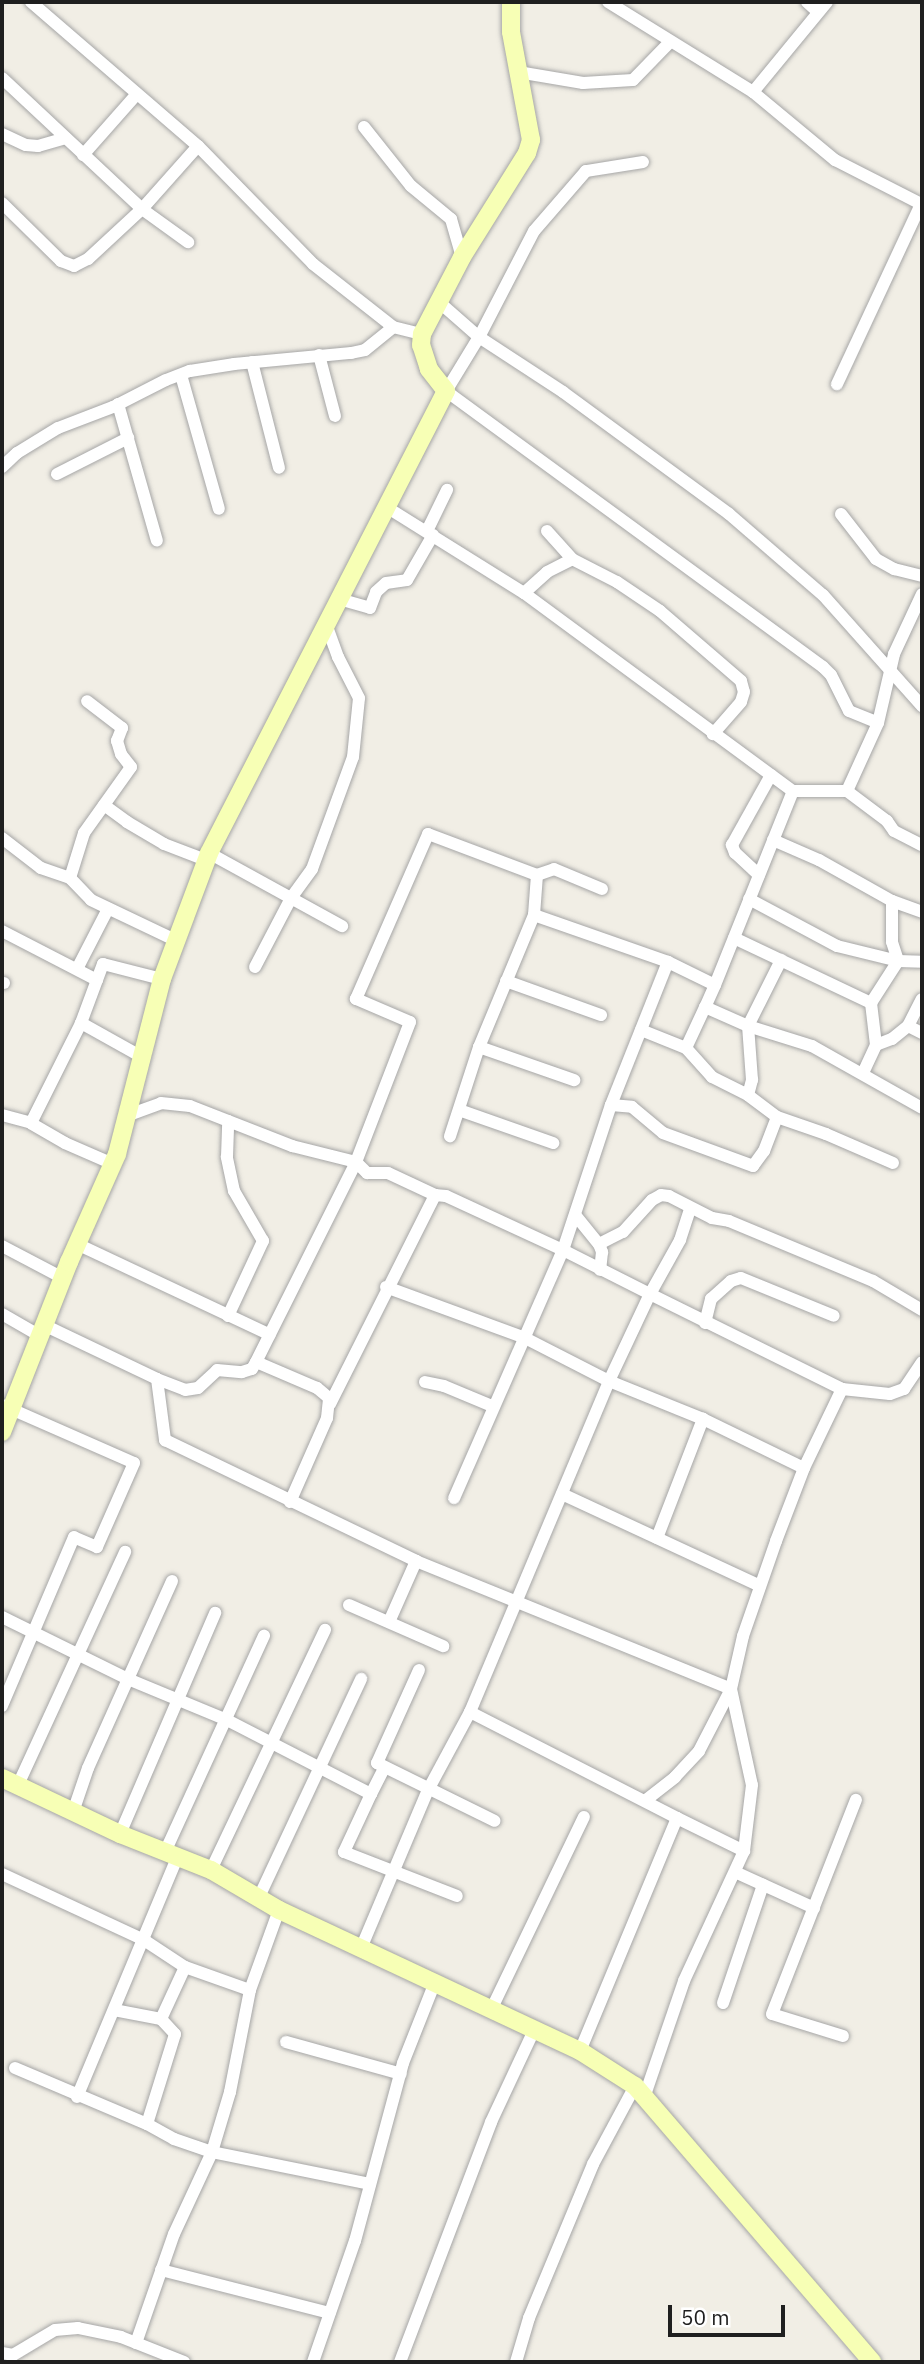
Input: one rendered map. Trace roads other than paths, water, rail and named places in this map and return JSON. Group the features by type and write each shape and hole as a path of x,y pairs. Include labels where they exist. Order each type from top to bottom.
{"street":[{"path":"31,2 198,146 313,264 393,327 422,340"},
{"path":"512,2 511,32 531,140 527,153 462,257 422,340 429,369 446,391 822,667 831,675 849,711 878,723"},
{"path":"608,2 753,92 835,160 921,204 837,384"},
{"path":"753,92 822,6 807,2"},
{"path":"518,72 583,83 633,80 670,42"},
{"path":"2,78 142,209 187,242"},
{"path":"83,155 137,94"},
{"path":"364,127 411,186 451,219 462,257"},
{"path":"2,134 26,145 38,146 66,138"},
{"path":"2,203 61,261 74,266 88,259 142,209 198,146"},
{"path":"2,1432 7,1407 44,1331 113,1164 144,1058 162,979 208,857 446,391 479,337 534,231 586,171 643,162"},
{"path":"439,302 479,337 563,392 729,513 823,595 922,706"},
{"path":"2,467 17,453 58,428 181,375 252,362 365,350 393,327"},
{"path":"319,355 335,416"},
{"path":"252,362 279,468"},
{"path":"181,375 219,509"},
{"path":"118,404 157,541"},
{"path":"57,474 128,438"},
{"path":"339,599 370,608 376,592 386,583 407,580 447,490"},
{"path":"388,508 524,593 793,790 847,791 887,821 894,831 922,845"},
{"path":"841,514 876,559 894,569 922,576"},
{"path":"547,531 572,559 617,582 660,611 741,681 744,692 741,702 713,734"},
{"path":"524,593 547,572 572,559"},
{"path":"847,791 878,723 894,654 922,594"},
{"path":"255,967 291,898 312,869 353,757 359,698 338,657 326,624"},
{"path":"70,878 84,833 131,767 121,754 117,741 121,728 87,701"},
{"path":"759,875 735,853 732,845 771,775"},
{"path":"686,1048 715,985 793,790"},
{"path":"104,805 164,844 208,857 342,926"},
{"path":"2,1314 185,1391 198,1388 217,1370 242,1372 252,1369 356,1162 410,1022 356,999 428,834 537,875 554,869 602,889"},
{"path":"2,838 41,868 70,878 91,900 175,940"},
{"path":"773,840 819,860 892,901 922,912"},
{"path":"450,1136 479,1047 534,915 537,875"},
{"path":"749,899 837,946 898,961 922,962"},
{"path":"892,901 892,942 898,961"},
{"path":"77,970 108,909"},
{"path":"534,915 668,962 715,985"},
{"path":"2,931 97,980"},
{"path":"734,938 871,1003"},
{"path":"748,1095 752,1080 748,1026 781,960"},
{"path":"863,1073 876,1045 871,1003 898,961"},
{"path":"454,1498 492,1406 563,1250 611,1105 668,962"},
{"path":"31,1123 81,1023 103,964 162,979"},
{"path":"506,981 601,1015"},
{"path":"876,1045 891,1039 908,1026 922,999"},
{"path":"705,1007 748,1026 803,1042 922,1108"},
{"path":"81,1023 144,1058"},
{"path":"908,1026 922,1032"},
{"path":"641,1030 686,1048 712,1077 748,1095 777,1117 826,1134 893,1163"},
{"path":"479,1047 575,1080"},
{"path":"127,1116 161,1103 190,1106 292,1146 356,1162 368,1173 388,1173 435,1195 446,1196 563,1250 842,1389 890,1394 904,1389 919,1372 922,1362"},
{"path":"611,1105 632,1107 663,1133 753,1166 764,1151 777,1117"},
{"path":"459,1110 553,1143"},
{"path":"2,1115 31,1123 65,1143 113,1164"},
{"path":"228,1121 227,1157 234,1191 263,1241 228,1316"},
{"path":"290,1502 327,1418 330,1404 386,1287 435,1195"},
{"path":"599,1244 623,1232 652,1200 661,1195 669,1196 690,1209 729,1221 873,1281 922,1310"},
{"path":"362,1946 391,1872 428,1790 470,1712 609,1381 650,1294 680,1240 690,1209"},
{"path":"576,1216 599,1244 602,1252 600,1270"},
{"path":"78,1244 270,1335"},
{"path":"2,1246 64,1278"},
{"path":"705,1323 711,1299 731,1280 741,1278 834,1316"},
{"path":"386,1287 525,1338 609,1381 703,1419 804,1468"},
{"path":"256,1362 317,1388 329,1398 330,1404"},
{"path":"157,1379 165,1440 416,1561 731,1689"},
{"path":"425,1382 444,1386 492,1406"},
{"path":"646,1800 675,1777 699,1751 731,1689 743,1636 804,1468 842,1389"},
{"path":"2,1706 74,1537 97,1548 134,1463 7,1407"},
{"path":"657,1538 703,1419"},
{"path":"562,1494 761,1586"},
{"path":"125,1552 79,1653 9,1783 120,1834 211,1870 279,1910 362,1946 580,2051 640,2092 872,2362"},
{"path":"389,1622 416,1561"},
{"path":"73,1812 88,1768 172,1581"},
{"path":"349,1605 443,1646"},
{"path":"120,1834 215,1613"},
{"path":"2,1617 128,1679 227,1720 372,1794"},
{"path":"211,1870 325,1630"},
{"path":"77,2097 144,1940 171,1855 264,1636"},
{"path":"419,1670 377,1763 495,1821"},
{"path":"259,1897 361,1679"},
{"path":"516,2362 528,2318 593,2164 640,2092 684,1981 744,1852 752,1785 731,1689"},
{"path":"470,1712 744,1852"},
{"path":"385,1767 344,1853 457,1896"},
{"path":"843,2036 772,2014 856,1800"},
{"path":"492,2008 584,1817"},
{"path":"580,2051 677,1818"},
{"path":"735,1872 814,1908"},
{"path":"2,1874 144,1940 185,1967 250,1990"},
{"path":"723,2003 764,1885"},
{"path":"136,2343 174,2234 212,2152 230,2092 250,1990 279,1910"},
{"path":"161,2019 185,1967"},
{"path":"329,2362 314,2360 370,2184 401,2074 435,1982"},
{"path":"114,2011 161,2019 175,2034 147,2124"},
{"path":"400,2362 491,2122 534,2030"},
{"path":"286,2042 401,2074"},
{"path":"15,2068 77,2097 147,2124 174,2139 212,2152 370,2184"},
{"path":"161,2270 330,2313"},
{"path":"2,2353 13,2355 55,2330 67,2329 121,2337 160,2358 184,2362"}]}
